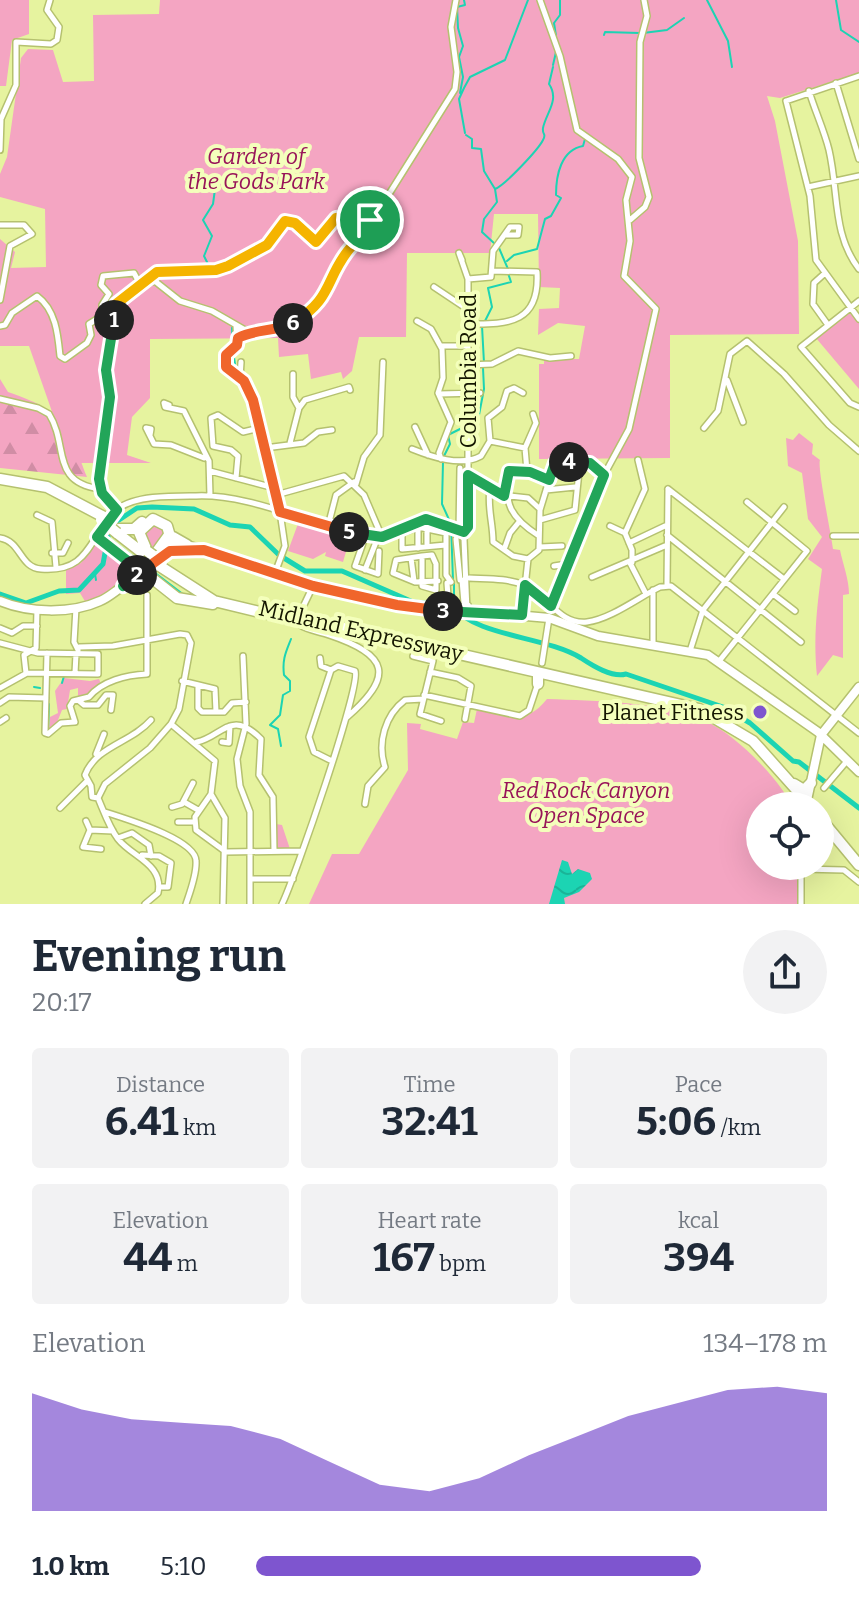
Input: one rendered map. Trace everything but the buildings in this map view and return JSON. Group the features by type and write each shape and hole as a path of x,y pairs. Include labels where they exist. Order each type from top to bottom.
{"highway":[{"name":"Midland Expressway","path":"0,480 55,493 102,519 118,531 147,566 209,598 258,613 293,618"},
{"path":"118,531 131,530 146,519 156,517 168,524 172,543"},
{"path":"172,543 160,521 146,522 138,534 147,566 180,599 258,613"},
{"path":"172,543 187,545"},
{"path":"147,566 172,543"},
{"name":"Midland Expressway","path":"147,566 216,597 293,618 685,704 715,716 744,737"},
{"path":"744,737 798,788 804,790 818,780"},
{"path":"744,737 798,792"},
{"path":"785,775 799,792"},
{"path":"814,792 818,780"},
{"path":"834,836 859,868"}],"main road":[{"path":"172,543 204,550"},
{"path":"187,545 313,586 391,604 549,618 589,634 690,651 720,660 822,736 859,772"},
{"path":"0,601 37,608 76,608 101,601 147,566"},
{"path":"818,780 822,736 858,692"},
{"path":"818,780 822,736"},
{"path":"821,750 833,747"}],"street":[{"path":"0,150 1,119 16,85 16,42 51,44 57,40 59,27 47,10 50,0"},
{"path":"238,338 248,331 284,327 315,306 367,217 400,181 416,147 455,89 457,72 451,27 456,0"},
{"path":"540,0 560,56 577,130 618,159 632,177 626,200 630,220 624,276 654,304 656,311 629,429 604,475 551,606"},
{"path":"630,220 645,207 649,197 639,158 640,42 647,16 644,0"},
{"path":"859,76 785,100 808,187 815,257 824,274 859,319"},
{"path":"836,83 859,159"},
{"path":"809,91 835,181 840,238 859,269"},
{"path":"808,187 859,176"},
{"path":"629,210 637,213"},
{"path":"117,510 100,489 99,476 110,397 106,370 116,304 154,273 225,268 267,245 285,221 295,223 316,242 336,218 367,217"},
{"path":"0,225 24,225 32,234 10,246 0,300"},
{"path":"468,279 490,279 493,251 506,235"},
{"name":"Columbia Road","path":"462,260 468,279 468,475 462,531 465,580"},
{"path":"468,324 505,325 528,312 536,300 537,272 492,271"},
{"path":"0,326 5,325 15,310 37,296 48,306 60,336 60,356 65,359 87,343 91,335 89,324 102,316 102,305 109,294 101,285 103,276 134,273 140,284"},
{"path":"153,281 154,273"},
{"path":"824,274 814,283 812,301 828,325"},
{"path":"140,284 153,281 177,299 212,311 248,331"},
{"path":"434,287 468,310"},
{"path":"859,301 801,347 850,403 859,407"},
{"path":"417,321 430,328 441,346 443,378 439,394 451,422 439,453 441,459"},
{"path":"236,325 237,345 225,360 226,367 241,375"},
{"path":"704,428 718,412 730,354 747,341 793,385 826,423 859,451"},
{"path":"441,346 468,346"},
{"path":"468,365 492,364 518,351 550,358 571,356"},
{"path":"241,362 241,375 253,400 280,512 282,556 275,574"},
{"path":"328,526 336,495 355,483 364,457 380,435 383,362"},
{"path":"241,375 252,368"},
{"path":"293,374 293,397 299,408"},
{"path":"727,380 743,422"},
{"path":"290,443 299,408 305,400 325,396 339,387 349,387 350,390"},
{"path":"412,449 441,459 468,460 481,456 490,441 488,418 502,407 507,391 514,388 523,393"},
{"path":"439,394 480,393"},
{"path":"0,399 38,408 49,414 66,470 73,480 100,489"},
{"path":"169,405 184,411 210,471 210,496"},
{"path":"527,471 525,448 535,426 533,414"},
{"path":"236,478 238,456 231,450 213,446 211,418 218,415 243,432 260,428"},
{"path":"415,427 429,456"},
{"path":"265,448 304,443 318,432 332,430"},
{"path":"150,435 154,444 171,445 205,458"},
{"path":"490,441 525,448"},
{"path":"625,533 645,489 638,460"},
{"path":"540,520 576,508 575,487 580,462"},
{"path":"490,488 487,510 493,522 493,542 505,547 513,556 528,559 535,556 540,547 540,510 555,463 591,464 604,475"},
{"path":"0,538 12,541 33,567 56,567 78,562 99,539 117,510 137,501 210,496 380,537 422,520 462,531 460,468"},
{"path":"210,471 275,492 338,475 355,483 380,537 365,570"},
{"path":"540,537 519,522 504,496 509,471 527,471 549,480"},
{"path":"468,475 504,496 526,497 540,510"},
{"path":"91,488 99,476"},
{"path":"546,490 575,487"},
{"path":"667,585 668,489 784,579"},
{"path":"720,660 807,551 747,502"},
{"path":"690,651 703,610 784,507"},
{"path":"37,515 52,522 52,553 56,567"},
{"path":"505,547 510,533 519,522"},
{"path":"629,543 667,525"},
{"path":"610,526 625,533 631,563 646,594"},
{"path":"417,553 422,564 424,588 436,590 438,582 434,556 402,549 401,537 404,532 418,527 448,528"},
{"path":"414,581 418,527"},
{"path":"448,528 448,596"},
{"path":"427,529 427,546"},
{"path":"437,530 437,546"},
{"path":"667,535 801,642"},
{"path":"833,536 859,536"},
{"path":"99,539 147,566"},
{"path":"456,539 465,580 463,610"},
{"path":"52,553 63,553 68,543"},
{"path":"363,543 355,566 378,574 379,551"},
{"path":"423,581 414,581 392,570 397,559 417,553 427,546 446,545"},
{"path":"592,577 631,563 667,545"},
{"path":"540,547 562,546"},
{"path":"522,615 528,559"},
{"path":"422,564 436,564"},
{"path":"554,566 567,564"},
{"path":"422,573 437,573"},
{"path":"438,582 465,580 525,585 564,617 586,622 667,585"},
{"path":"667,585 859,733"},
{"path":"313,586 302,609 300,625 361,647 372,655 378,668 374,691 346,718"},
{"path":"653,590 653,645"},
{"path":"773,594 795,611"},
{"path":"47,653 45,733 54,731 63,722 75,722 70,704 122,677 147,674 147,595"},
{"path":"26,673 24,656 36,648 37,608"},
{"path":"75,673 78,650 76,608"},
{"path":"365,804 368,786 385,767 381,752 389,714 405,700 424,697 515,716 524,714 531,705 540,673 549,618"},
{"path":"0,628 12,633 23,626 37,626"},
{"path":"0,643 47,653 93,651 180,634 190,638 191,650 182,681 179,709 171,724 150,748 104,785 98,798 118,838 141,855 157,875 159,887 155,898 145,904"},
{"path":"0,688 26,673 98,674 98,654 78,650"},
{"path":"243,656 245,727 237,759 240,786 250,812 250,904"},
{"path":"413,656 433,661 420,714 441,721"},
{"path":"320,658 321,666 331,670"},
{"path":"282,904 293,879 301,851 332,761 346,718 357,673 339,666 331,670 309,739 314,752 332,761"},
{"path":"430,672 455,677 471,686 465,719"},
{"path":"182,681 215,689 216,712"},
{"path":"198,685 199,710 224,712 234,702 246,702"},
{"path":"78,700 84,705 98,705 106,695 113,695 111,710"},
{"path":"0,703 9,697 46,698"},
{"path":"95,755 129,739 151,720"},
{"path":"171,724 215,761 211,794 198,810 194,822 198,831 224,851 301,851"},
{"path":"196,742 209,738 221,727 230,726 245,727 262,741 259,775 273,797 274,851"},
{"path":"222,742 229,743 230,726"},
{"path":"98,798 92,797 85,773 104,734"},
{"path":"818,780 847,761"},
{"path":"60,808 87,781"},
{"path":"172,807 184,802 193,783"},
{"path":"211,794 225,816 223,904"},
{"path":"184,802 198,810"},
{"path":"104,811 153,827 193,853 196,862 186,904"},
{"path":"86,821 90,830 83,847 101,849"},
{"path":"178,822 194,822"},
{"path":"90,830 113,831"},
{"path":"118,838 132,833 149,845 151,856"},
{"path":"141,855 163,858 172,866 168,887 159,887"},
{"path":"834,870 844,870 859,882"},
{"path":"250,879 293,879"},
{"path":"801,880 801,904"}],"green space":[{"path":"0,0 29,0 29,34 12,40 6,86 0,86"},
{"name":"Garden of the Gods Park","path":"160,0 859,0 859,73 780,98 767,96 775,121 798,241 799,334 670,335 670,458 539,459 539,364 544,364 544,359 579,359 585,326 558,323 538,335 539,309 559,308 560,288 539,287 538,214 494,214 490,253 407,253 406,337 359,337 352,371 343,379 341,372 311,379 308,354 279,357 278,338 150,339 150,398 132,417 127,455 151,463 70,463 29,346 0,346 0,239 15,252 11,268 46,267 45,209 0,197 0,174 7,157 21,58 28,49 53,50 63,82 94,81 93,15 159,14"},
{"path":"850,311 859,322 859,389 816,338"},
{"path":"0,379 8,392 41,406 61,422 87,477 0,468"},
{"path":"799,433 813,444 812,454 820,460 833,549 840,550 849,588 849,594 843,595 843,658 833,655 817,676 817,609 822,569 808,559 822,537 808,519 802,473 788,466 786,438 793,440"},
{"path":"299,521 350,538 343,562 325,556 326,552 313,559 288,551"},
{"path":"146,523 166,528 161,548 152,549 140,531"},
{"path":"96,541 133,566 133,570 111,592 86,603 80,593 66,594 66,569 81,563"},
{"path":"64,678 99,679 101,684 90,695 78,698 78,688 70,690 67,709 62,710 54,730 49,731 50,717 58,713 55,691"},
{"name":"Red Rock Canyon Open Space","path":"547,699 628,703 687,714 729,735 766,770 784,792 746,792 746,880 800,880 799,904 309,904 332,854 359,854 408,770 407,723 421,724 420,729 457,739 463,722 474,723 477,709 515,717 539,708"},
{"path":"276,824 282,825 290,849 276,848"}],"water":[{"path":"562,860 568,862 572,874 578,869 590,873 592,879 579,892 564,898 565,904 549,904"}],"waterway":[{"path":"460,93 463,77 459,57 463,46 457,7 465,5 464,0"},
{"path":"465,133 459,99 464,88 470,77 505,60 528,0"},
{"path":"556,36 554,23 560,15 560,0"},
{"path":"707,0 728,41 732,67"},
{"path":"836,0 841,30 859,42"},
{"path":"643,33 667,30 684,18"},
{"path":"604,35 605,32 639,33"},
{"path":"553,65 556,52"},
{"path":"495,189 521,167 544,138 543,128 553,101 549,84 553,67"},
{"path":"466,135 472,139 472,148 481,149 484,171 495,189 497,202 484,219 482,232 495,244"},
{"path":"507,261 514,255 537,249 545,219 551,216 561,198 556,195 561,164 576,148 583,146 585,139"},
{"path":"210,268 204,256 212,236 203,220 213,204 215,189"},
{"path":"499,248 508,269"},
{"path":"484,323 492,307 488,288 511,282 508,273"},
{"path":"482,326 484,363"},
{"path":"232,328 233,346"},
{"path":"233,351 235,364"},
{"path":"444,456 450,444 448,435 478,420 484,389 483,368"},
{"path":"443,462 442,504 451,524 453,580"},
{"path":"0,594 26,603 59,591 79,590 103,564 109,531 116,522 137,508 194,509 230,525 250,527 279,555 305,571 342,571 413,602 452,606 478,624 566,651 609,673 626,674 723,707 750,723 793,761 799,762 859,808"},
{"path":"108,537 139,561"},
{"path":"150,569 184,595"},
{"path":"95,574 96,580"},
{"path":"454,583 454,605"},
{"path":"281,746 278,729 270,725 280,715 283,695 290,691 284,664 291,639"},
{"path":"62,683 64,676"},
{"path":"34,687 40,688"},
{"path":"48,730 49,704"}],"place":[{"name":"Planet Fitness","path":"760,712"}],"route":[{"path":"365,215 370,220 315,306 284,327 266,332 248,331 238,338 237,345 226,355 226,367 244,381 253,400 280,512 373,538 389,535 426,519 464,532 468,527 468,475 504,496 509,471 530,472 549,480 555,463 590,463 604,475 551,606 544,597 525,585 522,615 397,605 294,580 190,548 163,554 123,586 136,568 97,537 117,510 102,493 99,479 110,397 106,370 116,304 144,279 157,272 216,270 228,266 267,245 285,221 295,223 309,240 318,242 336,218 365,215"}]}
